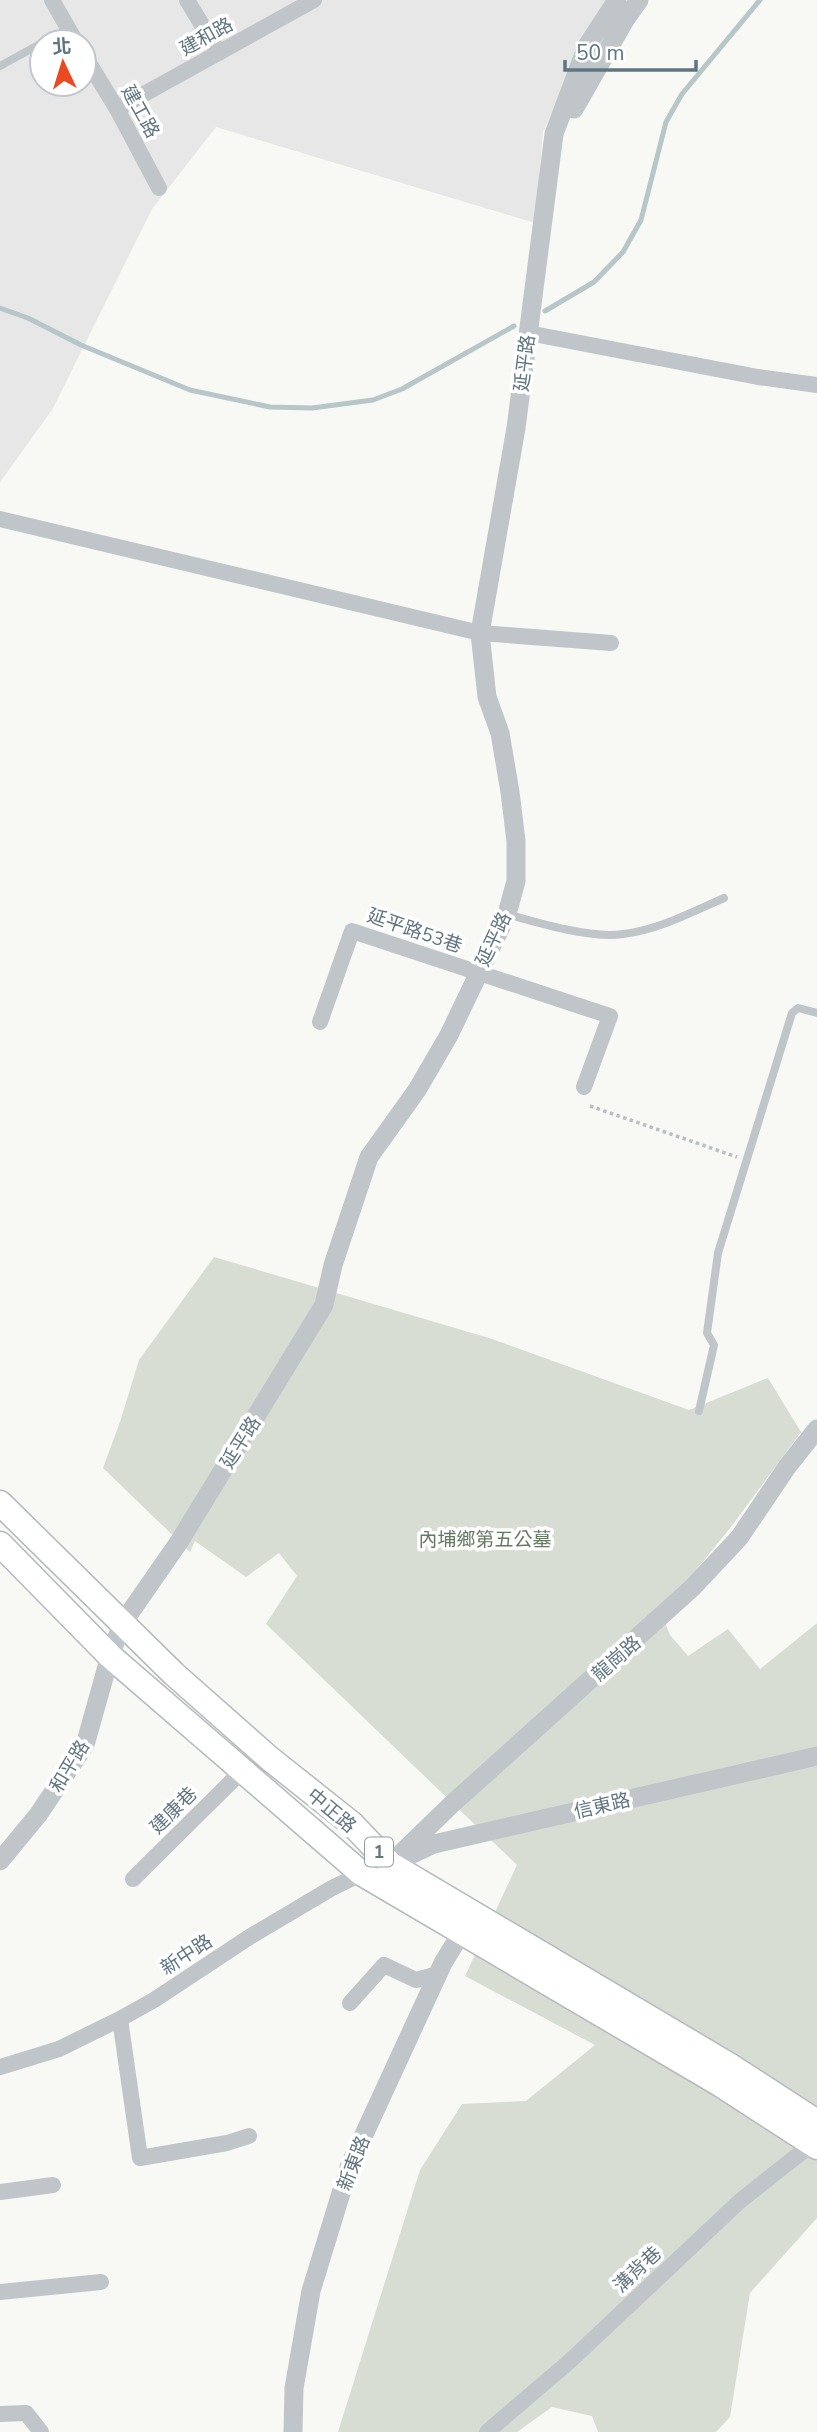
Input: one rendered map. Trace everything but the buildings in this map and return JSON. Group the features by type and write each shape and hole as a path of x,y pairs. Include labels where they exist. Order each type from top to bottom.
{"main road":[{"name":"中正路","path":"0,1503 122,1624 269,1758 352,1824 390,1864 467,1923"},
{"name":"中正路","path":"0,1544 110,1656 361,1873 467,1923 729,2065 816,2139"}],"street":[{"path":"52,0 68,28"},
{"path":"187,0 219,52"},
{"name":"建和路","path":"117,109 314,0"},
{"name":"延平路","path":"110,1656 122,1624 178,1542 324,1305 333,1265 369,1157 417,1090 449,1035 507,914 516,881 516,841 500,733 487,697 480,633 516,428 554,134 587,46 617,0"},
{"name":"延平路","path":"554,134 566,122 639,0"},
{"name":"建工路","path":"98,78 159,188"},
{"path":"528,333 758,377 817,385"},
{"path":"0,519 480,633 611,643"},
{"name":"延平路53巷","path":"320,1022 352,931 477,974"},
{"path":"477,974 610,1016 584,1087"},
{"name":"龍崗路","path":"390,1864 481,1777 692,1588 739,1538 787,1467 817,1429"},
{"name":"和平路","path":"0,1861 38,1815 85,1745 110,1656"},
{"name":"信東路","path":"390,1864 434,1844 817,1756"},
{"name":"建康巷","path":"133,1879 242,1770"},
{"name":"新中路","path":"0,2067 59,2049 120,2018 154,2000 251,1936 332,1888 361,1873 390,1864"},
{"name":"新東路","path":"293,2432 293,2388 311,2291 349,2167 438,1975 467,1923"},
{"path":"350,2003 384,1965 416,1980 438,1975"},
{"path":"120,2018 140,2158 226,2143 249,2136"},
{"name":"溝背巷","path":"487,2432 570,2361 740,2201 816,2139"},
{"path":"0,2192 53,2185"},
{"path":"0,2292 101,2282"},
{"path":"0,2414 26,2413 41,2432"}],"lane":[{"path":"0,66 28,51"},
{"path":"507,914 551,926 621,935 655,927 724,898"},
{"path":"699,1411 714,1346 707,1334 718,1253 792,1013 798,1008 817,1013"}],"path":[{"path":"590,1106 747,1161"}],"shaded area":[{"path":"0,0 606,0 543,132 535,223 216,127 152,209 52,410 0,482"}],"green space":[{"name":"內埔鄉第五公墓","path":"214,1257 489,1338 689,1410 768,1378 801,1432 731,1527 661,1613 670,1635 688,1656 728,1629 760,1669 817,1623 817,2218 750,2293 730,2417 716,2432 598,2432 592,2416 552,2407 517,2432 338,2432 420,2170 462,2104 526,2101 595,2045 465,1976 517,1865 266,1624 297,1576 279,1553 246,1577 195,1541 190,1552 103,1468 139,1360"}],"waterway":[{"path":"545,311 594,282 623,252 641,220 666,122 682,94 760,0"},
{"path":"0,308 190,390 270,407 312,408 373,400 402,389 514,326"}]}
